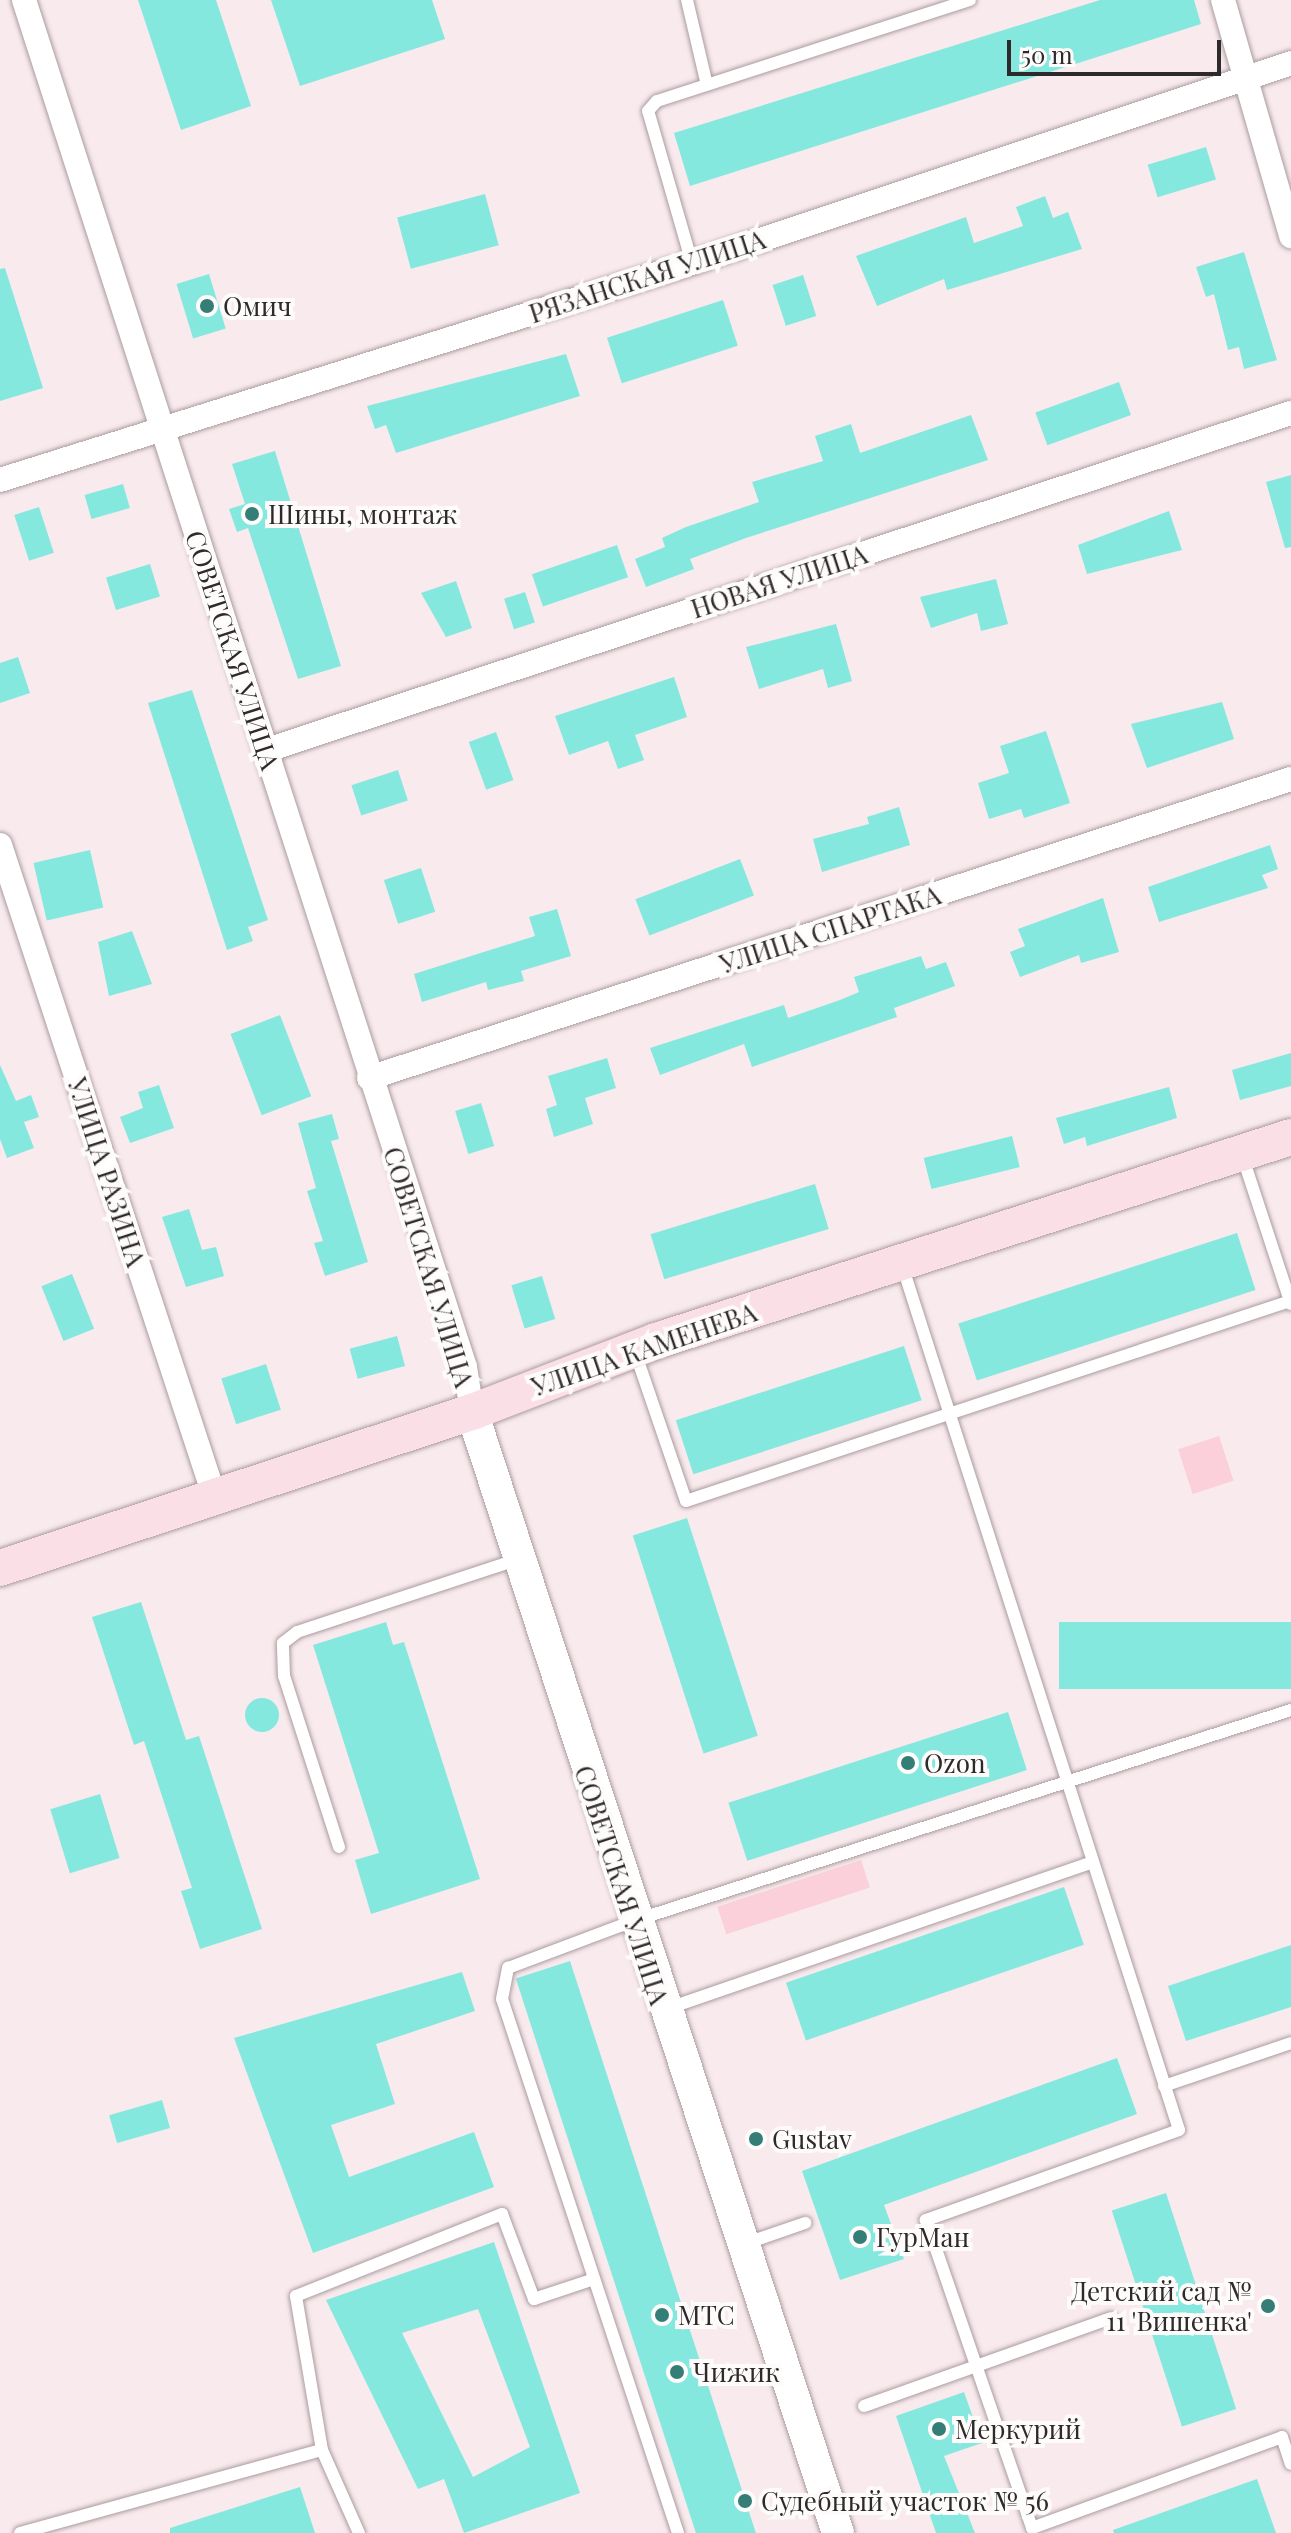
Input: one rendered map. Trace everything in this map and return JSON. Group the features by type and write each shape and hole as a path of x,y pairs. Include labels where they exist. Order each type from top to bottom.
{"main road":[{"name":"УЛИЦА КАМЕНЕВА","path":"0,1568 472,1412 634,1349 1291,1137"}],"street":[{"name":"СОВЕТСКАЯ УЛИЦА","path":"24,0 159,428 267,750 369,1078 465,1367 472,1412 516,1560 838,2533"},
{"path":"1223,0 1291,236"},
{"name":"РЯЗАНСКАЯ УЛИЦА","path":"0,480 692,263 1291,63"},
{"name":"НОВАЯ УЛИЦА","path":"267,750 1291,413"},
{"name":"УЛИЦА СПАРТАКА","path":"369,1078 1291,779"},
{"name":"УЛИЦА РАЗИНА","path":"0,845 215,1498"}],"lane":[{"path":"687,0 707,85"},
{"path":"692,263 648,111 707,85 970,0"},
{"path":"634,1349 686,1501 1290,1302 1241,1153"},
{"path":"901,1262 1179,2130 926,2220 1032,2528 1282,2437 1291,2464"},
{"path":"339,1847 284,1676 283,1643 297,1632 516,1560"},
{"path":"678,2533 502,1999 503,1981 516,1962 633,1921 1291,1710"},
{"path":"663,2010 1092,1862"},
{"path":"1164,2086 1291,2043"},
{"path":"359,2533 322,2450 296,2296 502,2214 534,2299 594,2279"},
{"path":"744,2244 805,2223"},
{"path":"864,2406 1111,2318"},
{"path":"20,2533 322,2450"}],"shaded area":[{"path":"1219,1436 1234,1481 1193,1494 1178,1449"},
{"path":"861,1860 870,1888 726,1934 717,1907"}],"building":[{"path":"138,0 216,0 251,106 181,130"},
{"path":"271,0 432,0 445,39 300,86"},
{"path":"1100,0 1194,0 1201,24 690,186 674,133"},
{"path":"1206,147 1216,180 1158,197 1148,165"},
{"path":"485,194 499,245 411,269 397,218"},
{"path":"1045,196 1053,218 1068,212 1082,249 947,290 944,279 877,306 856,256 966,217 974,243 1023,226 1016,207"},
{"path":"1244,252 1277,360 1244,369 1239,347 1228,350 1214,294 1206,297 1196,267"},
{"path":"5,268 43,388 0,401 0,269"},
{"path":"209,274 226,329 193,338 176,284"},
{"path":"803,275 816,316 786,326 773,285"},
{"path":"723,300 738,346 622,383 607,338"},
{"path":"566,354 580,396 396,453 386,425 375,429 367,406"},
{"path":"1119,382 1131,415 1047,445 1035,412"},
{"path":"971,415 988,460 746,538 690,559 694,569 646,587 635,559 665,547 662,538 759,502 752,482 823,461 815,436 851,424 860,453"},
{"path":"275,451 341,666 298,679 248,528 237,532 229,509 245,504 232,464"},
{"path":"1291,475 1291,547 1285,548 1266,482"},
{"path":"123,484 130,508 91,519 85,495"},
{"path":"39,507 54,553 29,561 14,515"},
{"path":"1169,511 1182,550 1087,574 1078,545"},
{"path":"617,545 628,577 543,606 532,574"},
{"path":"150,564 160,597 116,610 106,577"},
{"path":"996,579 1008,624 981,631 977,613 931,628 920,597"},
{"path":"456,581 472,628 446,637 421,593"},
{"path":"525,592 535,622 514,629 504,599"},
{"path":"836,624 852,681 828,688 823,669 759,689 746,647"},
{"path":"18,657 30,693 0,703 0,663"},
{"path":"674,677 687,717 635,735 644,760 618,769 608,741 569,755 555,716"},
{"path":"192,690 268,920 248,927 253,941 227,950 148,703"},
{"path":"1222,702 1234,739 1147,768 1131,724"},
{"path":"1046,731 1070,803 1024,818 1021,809 989,819 978,783 1009,773 1000,746"},
{"path":"496,732 513,780 486,790 469,742"},
{"path":"398,770 408,800 361,816 351,785"},
{"path":"899,807 910,845 822,872 813,839 869,824 867,817"},
{"path":"1270,845 1278,869 1262,875 1268,888 1159,922 1148,887"},
{"path":"90,850 103,907 47,921 33,863"},
{"path":"740,859 754,895 649,936 635,899"},
{"path":"421,868 435,912 398,924 384,880"},
{"path":"1103,898 1119,952 1081,963 1079,955 1020,977 1010,952 1025,946 1018,929"},
{"path":"557,909 571,956 521,971 524,981 488,990 486,982 422,1002 414,974 535,936 529,917"},
{"path":"132,931 152,984 109,996 98,942"},
{"path":"921,956 926,969 946,962 955,986 894,1008 897,1017 752,1067 744,1044 660,1075 650,1048 784,1005 788,1018 859,992 854,977"},
{"path":"280,1015 311,1096 262,1115 231,1034"},
{"path":"1291,1053 1291,1086 1240,1100 1232,1070"},
{"path":"607,1058 616,1088 585,1098 593,1124 554,1137 546,1109 557,1105 548,1076"},
{"path":"0,1065 16,1101 31,1095 39,1117 24,1122 34,1148 7,1158 0,1139"},
{"path":"159,1085 174,1128 130,1143 120,1117 143,1108 138,1092"},
{"path":"1169,1087 1177,1118 1087,1146 1085,1137 1064,1144 1056,1118"},
{"path":"481,1103 494,1146 468,1154 455,1111"},
{"path":"332,1114 339,1139 331,1141 368,1262 325,1276 314,1243 323,1241 307,1191 316,1188 298,1123"},
{"path":"1012,1136 1020,1167 931,1189 924,1158"},
{"path":"815,1184 829,1229 664,1279 651,1234"},
{"path":"189,1209 202,1250 216,1247 224,1276 186,1287 162,1217"},
{"path":"1237,1233 1256,1290 977,1381 958,1324"},
{"path":"72,1274 94,1329 64,1341 41,1286"},
{"path":"542,1276 555,1319 525,1328 511,1285"},
{"path":"397,1336 405,1366 358,1379 350,1349"},
{"path":"904,1346 922,1400 693,1474 676,1420"},
{"path":"266,1364 281,1410 236,1424 221,1379"},
{"path":"687,1518 758,1736 704,1753 633,1536"},
{"path":"141,1602 186,1740 199,1736 262,1929 200,1949 181,1891 192,1888 144,1741 134,1745 92,1617"},
{"path":"386,1622 393,1645 404,1642 480,1879 371,1914 355,1860 379,1853 313,1645"},
{"path":"1059,1622 1291,1622 1291,1689 1059,1689"},
{"path":"262,1698 274,1703 279,1715 274,1727 262,1732 250,1727 245,1715 250,1703"},
{"path":"1008,1712 1027,1770 747,1861 728,1803"},
{"path":"100,1794 120,1858 70,1873 50,1809"},
{"path":"1064,1887 1084,1945 806,2040 786,1983"},
{"path":"1291,1945 1291,2007 1186,2041 1168,1986"},
{"path":"570,1961 756,2533 696,2533 516,1979"},
{"path":"462,1972 475,2011 376,2044 395,2104 331,2125 349,2177 474,2132 494,2187 313,2253 234,2038"},
{"path":"1117,2058 1137,2114 884,2205 904,2259 840,2280 802,2171"},
{"path":"162,2100 170,2128 117,2143 109,2115"},
{"path":"1166,2193 1236,2409 1182,2427 1112,2211"},
{"path":"494,2242 580,2493 464,2533 444,2479 418,2489 326,2300","holes":["478,2309 530,2447 473,2477 402,2333"]},
{"path":"964,2392 982,2443 944,2456 975,2533 936,2533 896,2416"},
{"path":"1257,2479 1276,2533 1114,2533 1113,2530"},
{"path":"300,2487 315,2533 170,2533 170,2528"}],"place":[{"name":"Омич","path":"207,306"},
{"name":"Шины, монтаж","path":"252,514"},
{"name":"Ozon","path":"908,1763"},
{"name":"Gustav","path":"756,2139"},
{"name":"ГурМан","path":"860,2237"},
{"name":"Детский сад № 11 'Вишенка'","path":"1268,2306"},
{"name":"МТС","path":"662,2315"},
{"name":"Чижик","path":"677,2372"},
{"name":"Меркурий","path":"939,2429"},
{"name":"Судебный участок № 56","path":"745,2501"}]}
